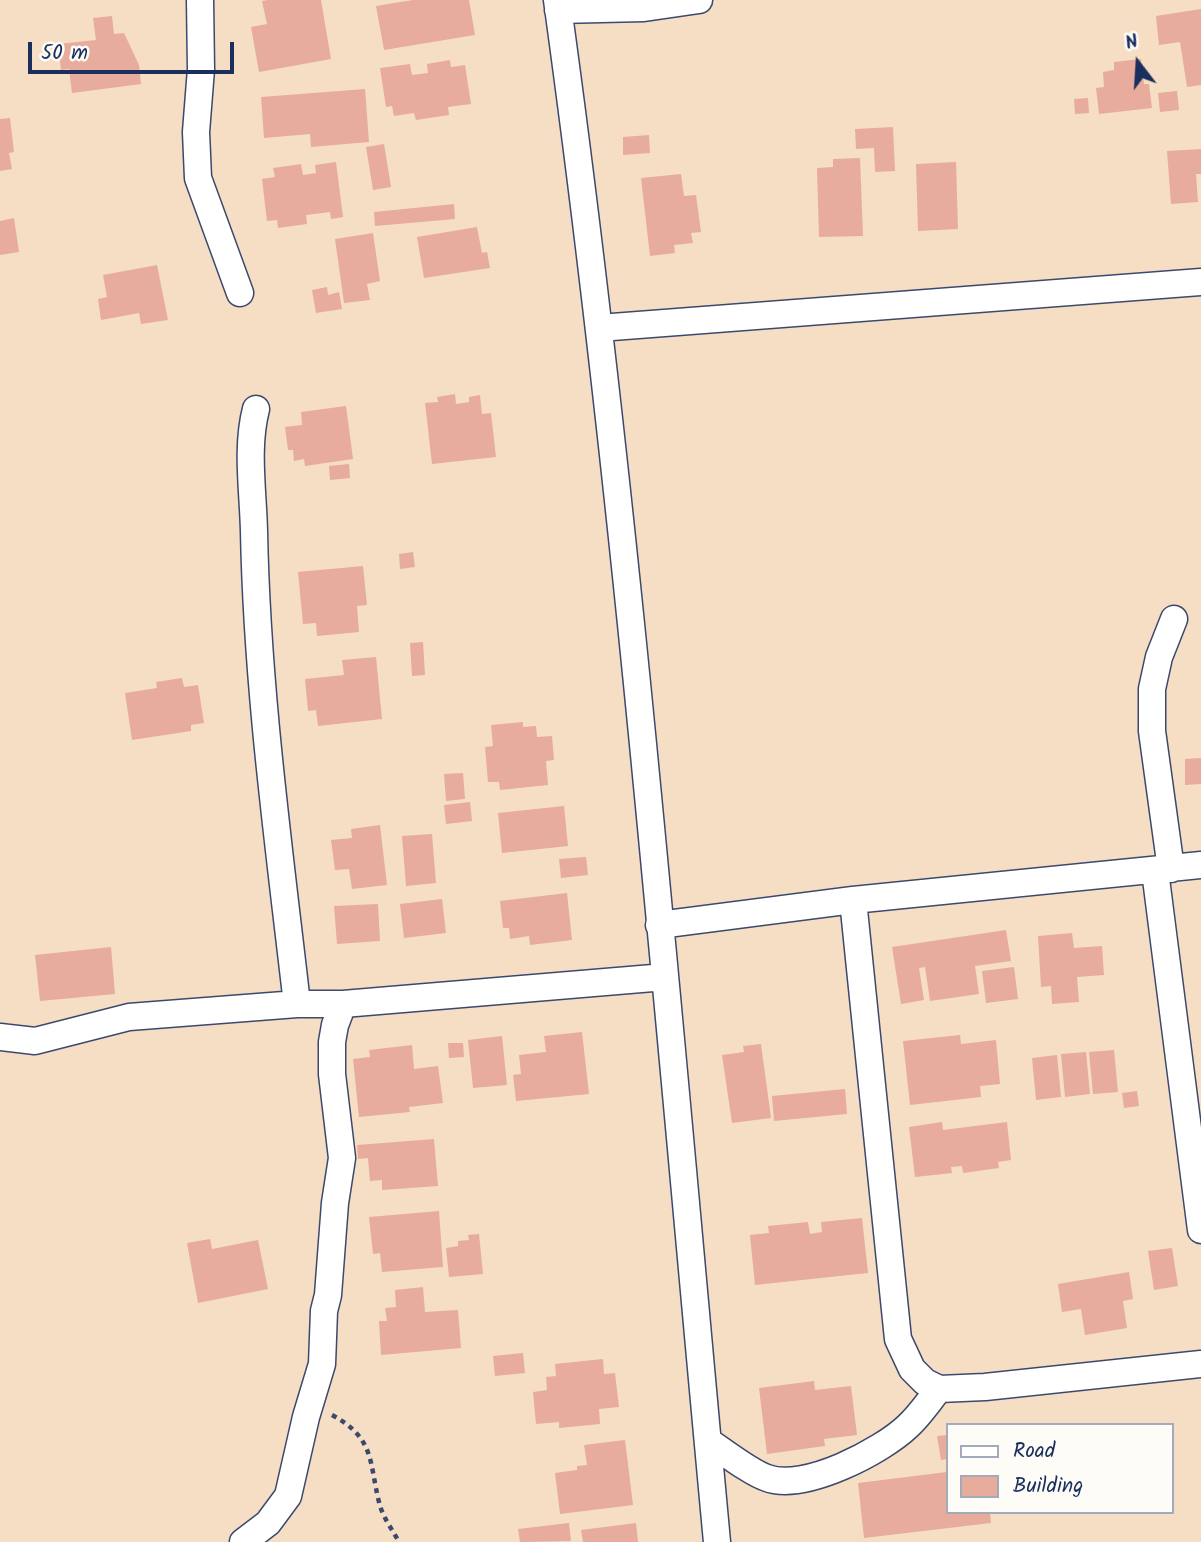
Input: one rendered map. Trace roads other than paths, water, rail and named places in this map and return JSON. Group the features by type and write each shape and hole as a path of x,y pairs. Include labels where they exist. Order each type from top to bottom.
{"street":[{"path":"200,0 201,69 196,132 197,170 208,208 240,293"},
{"path":"699,0 644,8 558,5 599,328 665,977 717,1542"},
{"path":"599,328 1201,282"},
{"path":"256,409 251,438 255,579 270,772 297,1004"},
{"path":"1174,619 1159,657 1152,689 1152,732 1163,870 1201,1230"},
{"path":"659,925 853,900 1201,865"},
{"path":"853,900 898,1339 912,1369 925,1382 940,1389 985,1387 1201,1364"},
{"path":"0,1037 35,1041 129,1017 297,1004 343,1004 665,977"},
{"path":"243,1542 268,1522 288,1496 323,1354 324,1311 328,1295 335,1203 342,1158 332,1074 332,1042 343,1004"},
{"path":"708,1441 767,1479 786,1481 817,1476 881,1448 908,1426 940,1389"}]}
